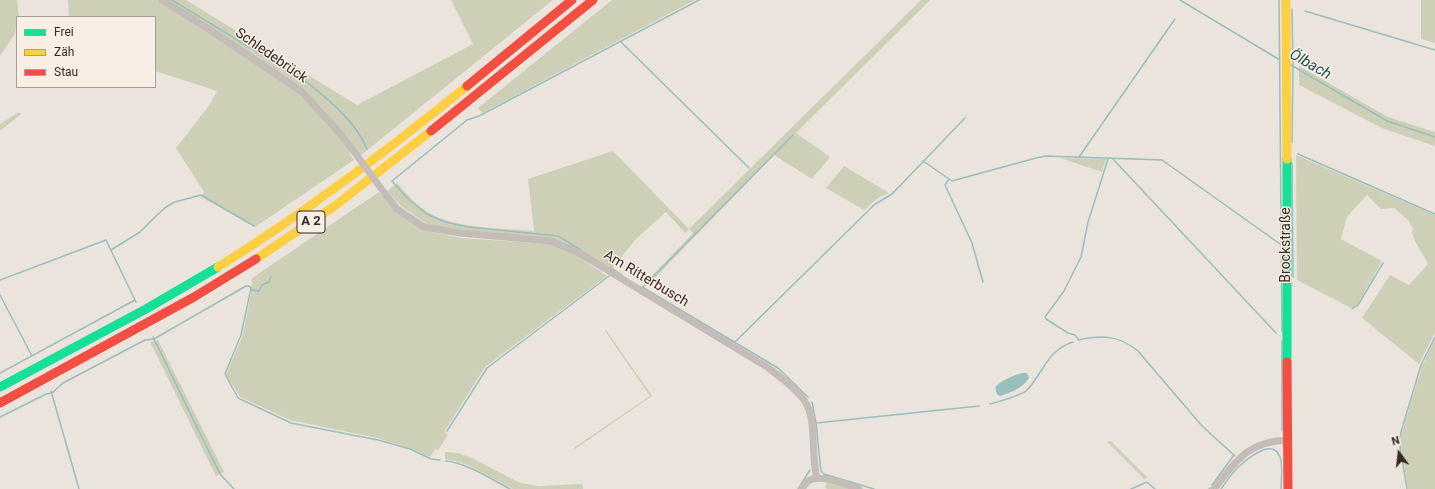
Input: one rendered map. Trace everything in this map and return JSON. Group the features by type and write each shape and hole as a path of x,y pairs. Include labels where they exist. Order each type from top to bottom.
{"main road":[{"name":"A 2","path":"0,387 187,286 287,223 339,187 403,138 572,0"},
{"name":"A 2","path":"0,403 194,297 254,261 330,209 411,147 593,0"},
{"name":"Brockstraße","path":"1286,0 1288,489"}],"street":[{"name":"Schledebrück","path":"162,0 207,28 300,91 338,130 386,195"},
{"name":"Am Ritterbusch","path":"386,195 397,209 424,226 460,233 551,241 581,254 767,367 782,378 806,403 811,426 817,478"},
{"path":"1214,489 1244,454 1258,445 1276,440 1287,440"},
{"path":"802,489 806,482 817,478 828,479 859,489"}],"green space":[{"path":"0,0 17,0 19,15 16,16 15,34 0,56"},
{"path":"68,0 186,0 357,105 473,44 451,0 553,0 360,156 354,148 349,152 354,160 255,227 201,197 204,192 176,148 208,107 217,91 156,71 156,16 69,16"},
{"path":"612,0 695,0 482,113 478,108"},
{"path":"921,0 930,0 796,133 830,157 812,179 774,155 648,285 645,283 693,233 689,229"},
{"path":"1421,0 1435,0 1435,43 1421,39"},
{"path":"1299,66 1388,117 1435,132 1435,146 1384,129 1299,85"},
{"path":"19,112 21,114 0,131 0,124"},
{"path":"613,151 689,229 685,233 666,212 636,239 611,270 555,239 461,231 427,224 401,206 387,191 397,183 424,210 440,218 453,222 480,227 534,231 528,179"},
{"path":"1296,155 1435,215 1435,333 1419,364 1362,318 1390,275 1409,285 1428,264 1415,241 1412,233 1413,229 1408,220 1394,208 1381,209 1367,195 1347,217 1341,239 1382,261 1354,308 1351,308 1297,280"},
{"path":"1060,158 1106,159 1102,172"},
{"path":"844,166 889,193 879,197 864,210 826,188"},
{"path":"379,192 395,211 424,230 461,238 550,244 580,257 607,276 485,367 444,432 448,435 438,450 435,449 430,457 412,449 377,438 290,420 240,397 226,375 243,335 251,293 252,278"},
{"path":"606,330 652,396 575,449 575,447 650,396 605,331"},
{"path":"1435,339 1435,489 1408,489 1400,440 1422,366"},
{"path":"158,340 224,472 216,476 150,342"},
{"path":"1111,441 1148,478 1144,479 1107,442"},
{"path":"445,452 458,453 474,459 520,483 539,486 582,484 583,489 513,489 468,465 445,459"},
{"path":"827,482 849,489 827,489 825,487"}],"water":[{"path":"1022,373 1027,373 1029,378 1023,385 1004,395 1000,396 997,394 995,387 1007,378"}],"waterway":[{"path":"172,0 308,83 342,113 356,130 367,149"},
{"path":"581,250 558,236 468,227 445,222 427,214 409,200 392,181 467,120 479,116 699,0"},
{"name":"Ölbach","path":"1180,0 1280,60"},
{"path":"1279,0 1282,331"},
{"path":"1292,9 1292,142"},
{"path":"1305,11 1435,50"},
{"path":"1079,157 1175,19"},
{"path":"621,42 749,168"},
{"name":"Ölbach","path":"1291,65 1387,121 1435,137"},
{"path":"735,342 874,205 892,194 965,118"},
{"path":"643,287 793,135"},
{"path":"1298,154 1435,214"},
{"path":"923,161 952,181 1046,156 1162,160 1280,244"},
{"path":"1079,340 1075,335 1068,333 1045,317 1064,291 1081,257 1088,222 1108,159"},
{"path":"1113,159 1276,333"},
{"path":"1292,163 1293,277"},
{"path":"949,179 945,185 972,243 983,282"},
{"path":"111,250 140,232 166,207 175,202 201,195 254,226"},
{"path":"0,280 106,240 136,302"},
{"path":"1352,309 1358,305 1383,263"},
{"path":"610,267 622,275"},
{"path":"447,431 487,368 609,276"},
{"path":"0,417 46,394 52,393 63,383 145,340 154,339 246,286 249,286 252,290 259,291 262,285 269,282 271,277"},
{"path":"642,287 778,368 808,397"},
{"path":"251,288 241,335 225,374 238,398 291,423 378,440 410,449 431,459 440,460"},
{"path":"0,295 32,356"},
{"path":"0,373 135,300"},
{"path":"153,337 220,474 234,489"},
{"path":"1078,340 1094,337 1117,339 1138,351 1202,426 1235,456"},
{"path":"1407,489 1399,440 1421,365 1435,337"},
{"path":"1282,341 1282,430"},
{"path":"990,404 1026,391 1051,357 1064,346 1073,342"},
{"path":"51,391 79,489"},
{"path":"812,402 816,423 821,471 824,474 874,489"},
{"path":"816,423 979,406"},
{"path":"1221,489 1240,466 1256,453 1267,449 1276,451 1281,459 1281,489"},
{"path":"1212,485 1234,455"},
{"path":"446,461 454,462 470,468 510,489"},
{"path":"798,489 810,470"},
{"path":"1131,489 1147,482 1155,489"}],"traffic: fast":[{"path":"1287,159 1287,362"},
{"path":"0,387 146,309 218,267"}],"traffic: slow":[{"path":"1286,0 1287,159"},
{"path":"218,267 345,181 467,86"},
{"path":"256,259 336,205 431,131"}],"traffic: jam":[{"path":"467,86 572,0"},
{"path":"431,131 593,0"},
{"path":"0,403 194,297 256,259"},
{"path":"1287,362 1288,489"}]}
